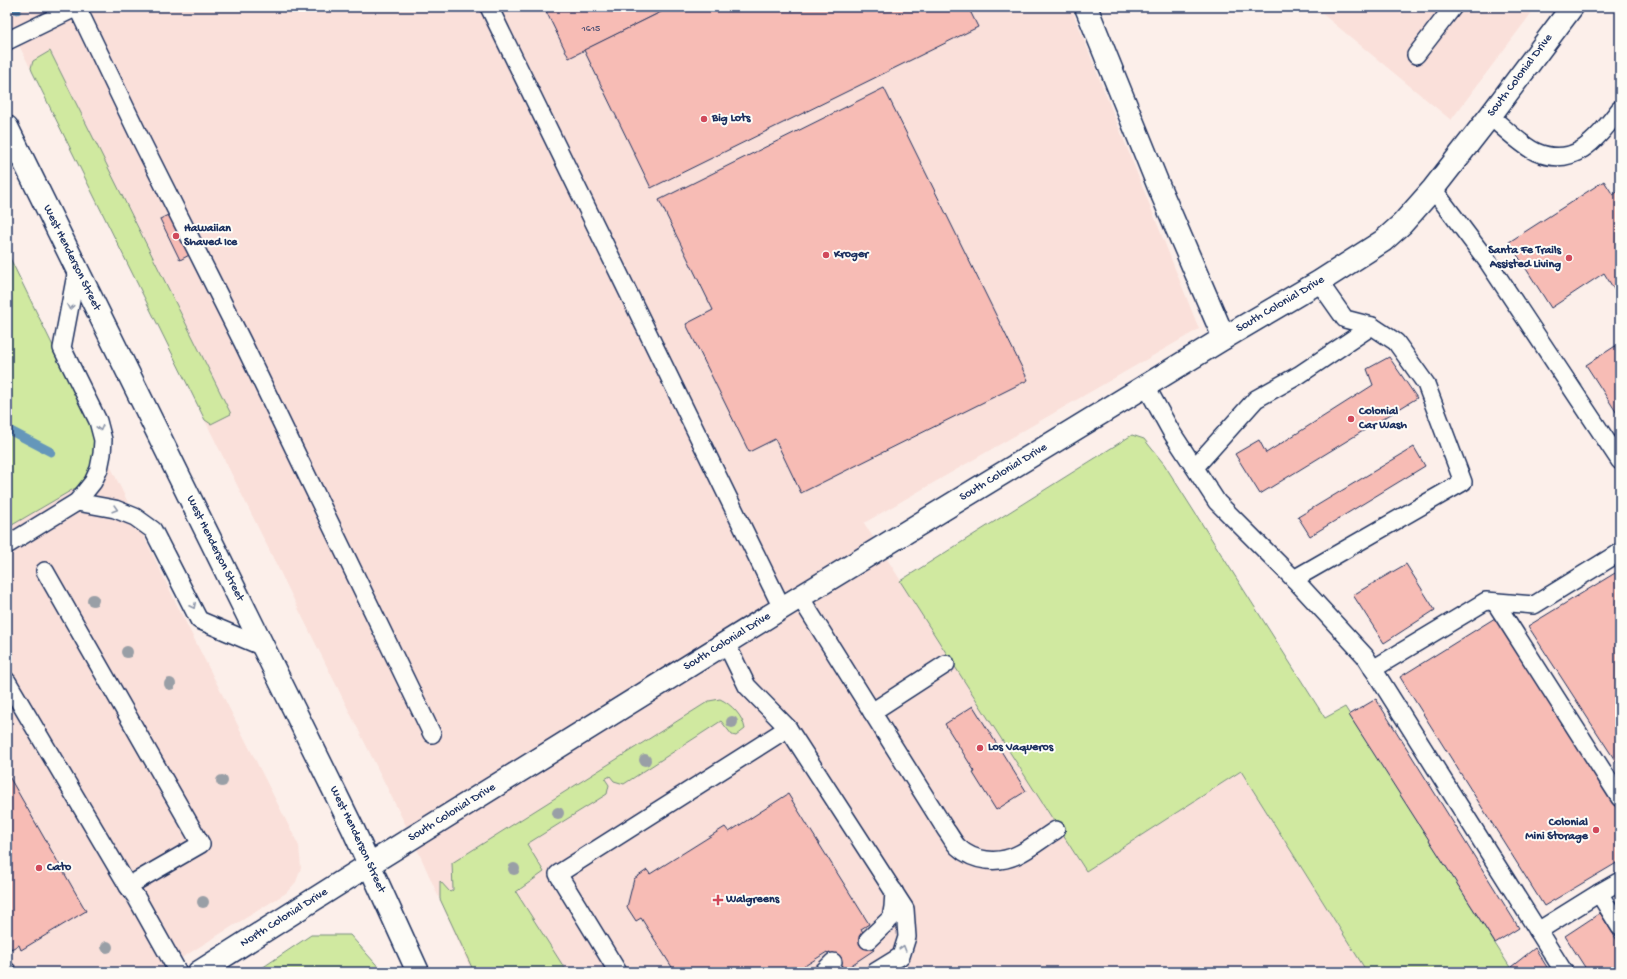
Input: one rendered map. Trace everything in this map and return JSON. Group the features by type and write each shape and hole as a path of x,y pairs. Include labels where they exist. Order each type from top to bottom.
{"street":[{"path":"1086,7 1159,187 1224,338"},
{"name":"South Colonial Drive","path":"370,864 791,603 1224,338 1319,282 1382,241 1402,224 1433,189 1490,116 1566,9"},
{"name":"West Henderson Street","path":"7,127 370,864 418,972"},
{"name":"North Colonial Drive","path":"199,972 370,864"}],"lane":[{"path":"7,41 77,7 145,150 242,343 432,734"},
{"path":"489,7 791,603 872,712 946,830 958,847 970,856 983,860 1000,860 1017,855 1056,830"},
{"path":"1416,55 1453,7"},
{"path":"1490,116 1535,152 1558,157 1577,153 1586,147 1598,136 1620,109"},
{"path":"1433,189 1488,262 1620,461"},
{"path":"7,545 77,502 93,482 99,469 103,440 98,421 62,348 77,269"},
{"path":"1294,579 1463,482 1426,384 1396,342 1372,326 1345,320 1319,282"},
{"path":"1195,467 1256,400 1299,374 1372,326"},
{"path":"1146,386 1172,433 1217,502 1294,579 1365,656 1564,972"},
{"path":"77,502 115,509 136,517 153,530 199,620 263,647"},
{"path":"1373,670 1486,601 1534,605 1620,552"},
{"path":"44,571 201,844 128,886"},
{"path":"1496,602 1561,702 1620,798"},
{"path":"726,643 747,686 788,728 905,909 907,937 900,956 875,972"},
{"path":"872,712 946,664"},
{"path":"7,681 128,886 136,897 178,972"},
{"path":"618,972 558,874 788,728"},
{"path":"1538,931 1620,881"},
{"path":"868,940 890,918 893,906 894,891"},
{"path":"1599,893 1620,927"}],"shaded area":[{"path":"7,7 1071,7 1199,329 864,523 1086,871 1241,771 1367,972 472,972 415,844 7,21"},
{"path":"1314,7 1536,7 1451,120"},
{"path":"7,251 180,611 299,846 301,868 296,882 286,893 159,972 7,972"}],"green space":[{"path":"50,51 231,414 211,424 205,420 32,71 31,68 33,61"},
{"path":"7,252 100,442 89,480 7,528"},
{"path":"1132,435 1144,439 1164,464 1325,718 1345,707 1513,972 1367,972 1241,771 1086,871 900,581"},
{"path":"720,699 732,707 744,724 745,729 736,736 732,735 721,721 624,784 614,781 610,776 605,779 609,785 607,794 527,844 544,872 516,892 567,972 474,972 440,899 440,881 450,892 453,890 452,863 709,701"},
{"path":"311,935 350,935 383,972 256,972"}],"building":[{"path":"544,7 671,7 569,58"},
{"name":"Big Lots","path":"671,7 968,7 978,27 651,188 584,50"},
{"name":"Kroger","path":"884,88 1028,380 801,493 775,439 749,452 686,324 713,310 659,200"},
{"name":"Santa Fe Trails Assisted Living","path":"1604,181 1613,195 1620,190 1620,299 1604,273 1551,308 1509,242"},
{"name":"Hawaiian Shaved Ice","path":"172,213 193,253 180,260 160,219"},
{"path":"1620,343 1620,418 1586,365"},
{"name":"Colonial Car Wash","path":"1389,357 1417,398 1260,494 1235,454 1259,440 1266,453 1373,385 1367,369"},
{"path":"1414,447 1425,466 1310,536 1298,517"},
{"path":"1406,564 1435,610 1384,643 1353,595"},
{"path":"1620,570 1620,768 1528,626"},
{"path":"1495,618 1620,812 1620,861 1544,906 1400,677"},
{"path":"1376,699 1519,928 1495,943 1349,715"},
{"name":"Los Vaqueros","path":"973,706 1026,791 996,810 973,773 975,772 945,724"},
{"path":"7,773 86,911 21,950 19,945 11,949 7,942"},
{"name":"Walgreens","path":"788,794 869,924 861,929 874,950 841,972 827,952 795,972 675,972 641,918 636,921 627,907 634,879 647,870 650,874 725,827 729,832"},
{"path":"1600,913 1620,945 1620,972 1588,972 1565,936"},
{"path":"1535,948 1550,972 1514,972 1511,967"}],"waterway":[{"path":"7,429 51,452"}],"place":[{"name":"Big Lots","path":"704,119"},
{"name":"Hawaiian Shaved Ice","path":"176,236"},
{"name":"Kroger","path":"826,255"},
{"name":"Santa Fe Trails Assisted Living","path":"1569,258"},
{"name":"Colonial Car Wash","path":"1351,419"},
{"name":"Los Vaqueros","path":"980,748"},
{"name":"Colonial Mini Storage","path":"1596,830"},
{"name":"Cato","path":"39,868"},
{"name":"Walgreens","path":"718,900"}]}
